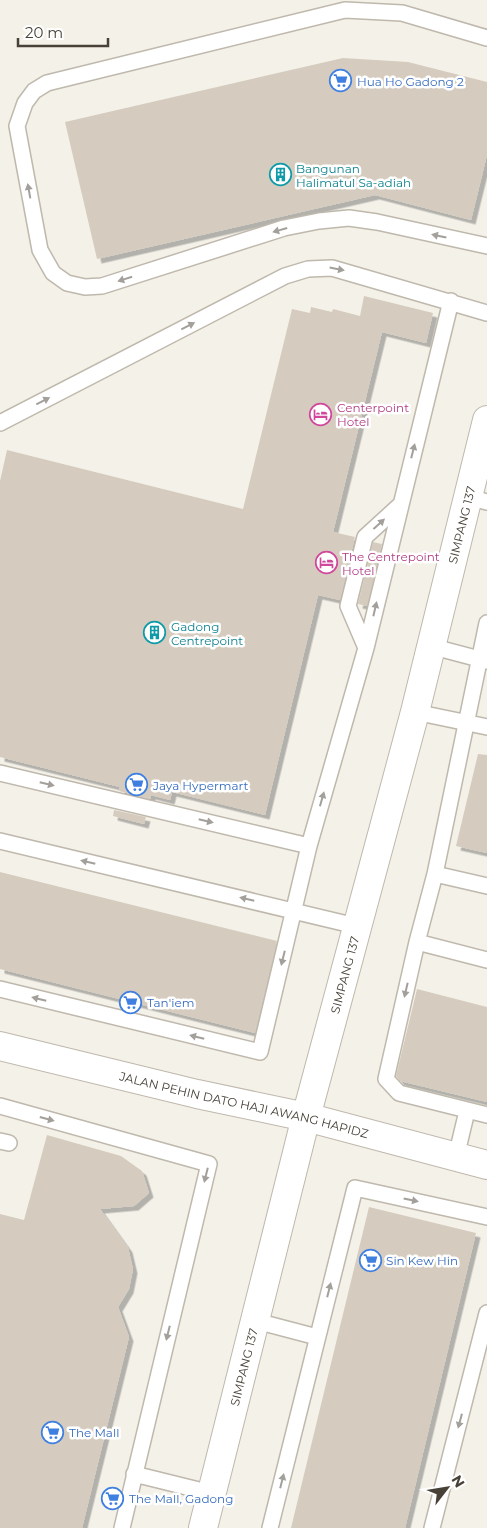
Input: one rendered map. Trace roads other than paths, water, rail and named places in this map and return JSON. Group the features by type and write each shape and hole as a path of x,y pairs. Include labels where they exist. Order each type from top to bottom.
{"street":[{"name":"SIMPANG 137","path":"203,1528 306,1117 415,712 430,646 477,499 486,426"},
{"name":"JALAN PEHIN DATO HAJI AWANG HAPIDZ","path":"0,1046 197,1094 306,1117 487,1164"}],"lane":[{"path":"487,38 402,13 345,10 47,83 34,91 25,103 17,126 40,250 53,273 67,283 85,287 102,286 284,228 348,218 377,222 487,246"},
{"path":"0,423 285,276 308,269 332,268 487,313"},
{"path":"0,989 260,1052 309,846 366,648 451,301"},
{"path":"366,648 348,606 365,537 400,505"},
{"path":"487,622 483,659 465,722 435,874 417,942 386,1079 399,1093 487,1115"},
{"path":"430,646 483,659"},
{"path":"415,712 487,727"},
{"path":"0,773 309,846"},
{"path":"0,841 356,926"},
{"path":"435,874 487,886"},
{"path":"417,942 487,960"},
{"path":"0,1106 209,1164 122,1528"},
{"path":"456,1157 467,1110"},
{"path":"270,1528 356,1188 487,1217"},
{"path":"432,1528 480,1376 487,1313"},
{"path":"256,1321 317,1337"},
{"path":"134,1474 211,1493"}],"place":[{"name":"Hua Ho Gadong 2","path":"341,81"},
{"name":"Bangunan Halimatul Sa-adiah","path":"280,175"},
{"name":"Centerpoint Hotel","path":"321,414"},
{"name":"The Centrepoint Hotel","path":"326,563"},
{"name":"Gadong Centrepoint","path":"155,633"},
{"name":"Jaya Hypermart","path":"137,785"},
{"name":"Tan'iem","path":"131,1002"},
{"name":"Sin Kew Hin","path":"370,1260"},
{"name":"The Mall","path":"53,1432"},
{"name":"The Mall, Gadong","path":"113,1498"}]}
